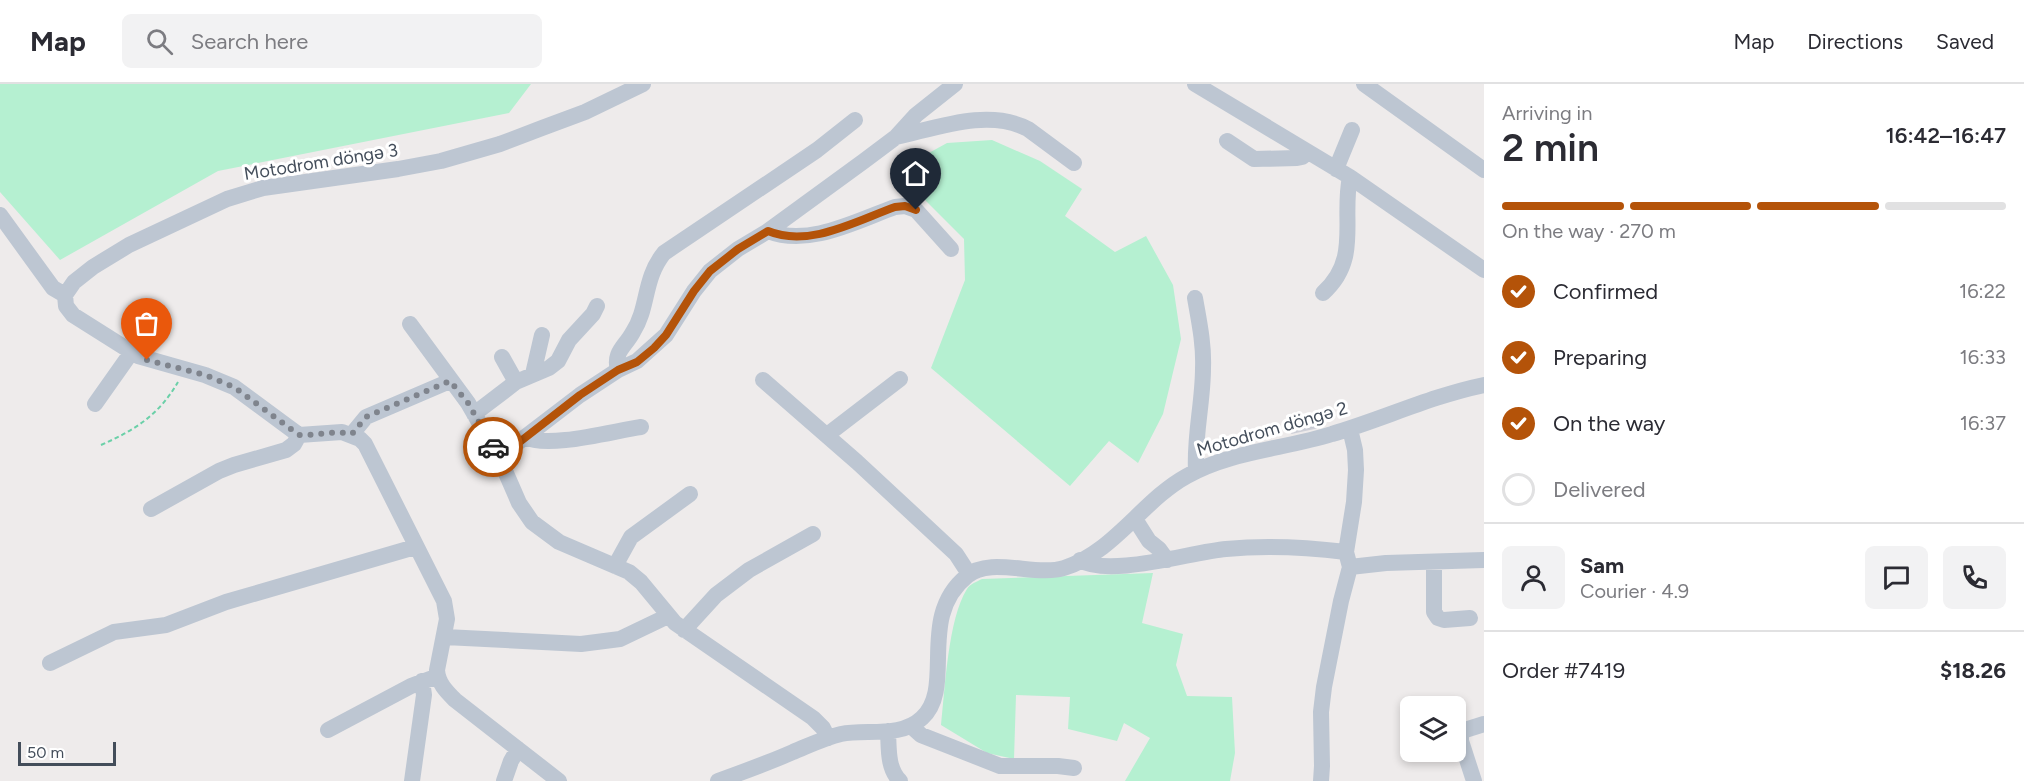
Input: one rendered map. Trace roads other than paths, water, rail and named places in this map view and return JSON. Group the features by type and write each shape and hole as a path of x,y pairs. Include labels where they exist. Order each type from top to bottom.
{"street":[{"name":"Motodrom döngə 3","path":"65,295 74,282 93,267 129,245 227,198 263,188 441,161 532,132 585,112 610,92 643,84"},
{"path":"499,458 580,395 618,370 637,362 666,335 694,291 710,271 896,137 916,115 955,84"},
{"path":"1196,84 1343,173 1484,270"},
{"path":"1364,84 1484,170"},
{"path":"896,137 966,121 991,119 1020,124 1074,163"},
{"path":"618,370 617,354 634,332 649,280 656,263 664,253 817,150 855,120"},
{"path":"1323,293 1335,282 1348,239 1347,189 1343,173 1352,130"},
{"path":"1227,141 1254,159 1261,160 1297,158 1308,152"},
{"path":"768,231 791,237 823,233 895,207 905,206 916,210 951,249"},
{"path":"0,215 53,288 65,295 66,306 73,315 131,353 147,360 205,375 234,387 299,435 342,432 352,434 365,444 415,547 437,585 446,608 445,637 424,695 412,781"},
{"path":"1195,298 1202,335 1204,369 1195,450 1196,471"},
{"path":"474,414 516,382 549,368 558,361 569,340 593,314 597,306"},
{"path":"410,324 474,414 499,458 519,503 532,522 559,542 629,572 641,582 668,616 684,630 813,717 824,728 828,738"},
{"path":"533,374 542,335"},
{"path":"95,404 131,353"},
{"path":"502,357 516,382"},
{"path":"827,435 900,379"},
{"path":"718,781 828,738 853,732 901,730 911,726 927,713 934,701 941,617 947,599 955,587 969,574 956,554 827,435 763,380"},
{"path":"352,434 366,417 450,381"},
{"name":"Motodrom döngə 2","path":"969,574 989,568 1047,570 1062,568 1097,549 1169,488 1196,471 1230,459 1350,429 1425,400 1484,385"},
{"path":"525,437 532,441 551,442 641,427"},
{"path":"1321,781 1324,687 1348,560 1354,502 1355,450 1350,429"},
{"path":"151,510 219,471 286,450 294,444 299,435"},
{"path":"615,566 631,537 690,494"},
{"path":"1135,519 1149,541 1167,560"},
{"path":"684,630 716,596 749,570 813,534"},
{"path":"1080,560 1088,565 1097,566 1142,564 1224,549 1263,546 1313,548 1348,560 1386,563 1484,560"},
{"path":"50,663 114,632 166,625 226,602 415,547"},
{"path":"1434,563 1434,612 1438,618 1444,620 1470,618"},
{"path":"445,637 581,644 620,639 668,616"},
{"path":"328,730 411,686 430,679"},
{"path":"430,679 559,781"},
{"path":"1474,781 1461,741 1461,733 1484,724"},
{"path":"911,726 921,735 1000,766 1074,768"},
{"path":"888,731 890,765 893,774 900,781"},
{"path":"504,781 518,749"}]}
